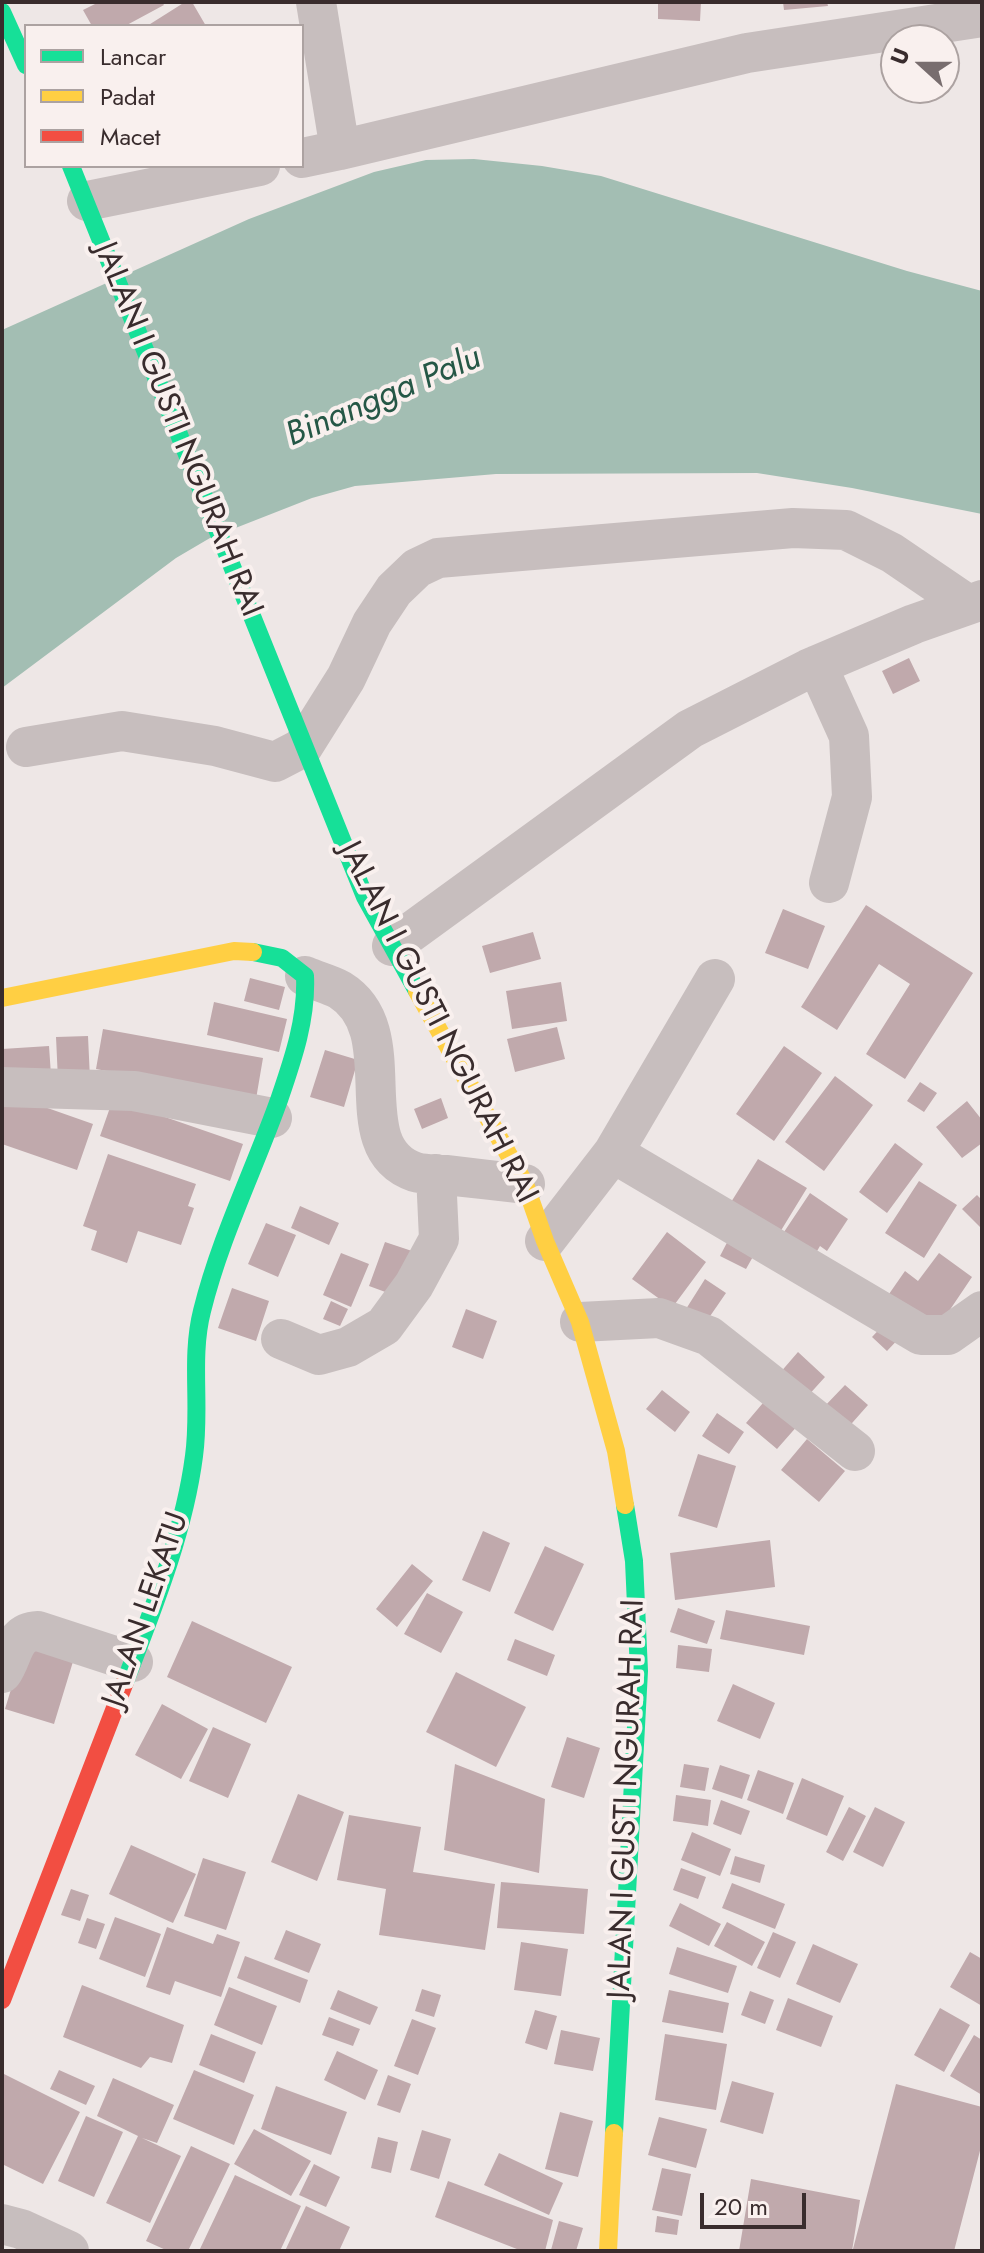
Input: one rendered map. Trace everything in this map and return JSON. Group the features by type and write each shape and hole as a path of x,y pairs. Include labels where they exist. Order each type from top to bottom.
{"main road":[{"path":"2,12 24,61"},
{"name":"JALAN I GUSTI NGURAH RAI","path":"79,183 365,897 525,1184 545,1241 580,1322 616,1451 634,1561 639,1671 608,2251"},
{"path":"2,998 234,951 271,954 288,959 305,976"},
{"name":"JALAN LEKATU","path":"2,2000 133,1662 179,1523 193,1469 195,1357 201,1314 236,1208 272,1118 304,1019 305,976"}],"street":[{"path":"316,2 321,154 747,53 982,17"},
{"path":"79,183 239,168"},
{"path":"26,747 122,731 215,746 275,762 302,748 346,678 372,623 394,590 417,568 438,558 793,528 846,530 892,553 974,602"},
{"path":"392,946 690,729 817,665 974,602"},
{"path":"817,665 849,736 852,797 829,883"},
{"path":"305,976 341,991 366,1021 377,1074 376,1124 383,1144 395,1159 415,1172 525,1184"},
{"path":"545,1241 613,1153 715,979"},
{"path":"2,1087 134,1091 272,1118"},
{"path":"613,1153 921,1335 948,1335 982,1311"},
{"path":"281,1339 319,1355 348,1347 384,1326 414,1285 439,1239 436,1174"},
{"path":"580,1322 659,1318 709,1336 855,1451"},
{"path":"2,1673 16,1641 22,1635 38,1631 133,1662"},
{"path":"2,2224 21,2229 69,2251"}],"water":[{"name":"Binangga Palu","path":"474,159 601,176 907,271 982,291 982,514 757,473 496,474 355,486 312,498 210,538 176,558 2,688 2,330 249,219 374,172 426,160"}],"building":[{"path":"99,2 162,2 164,5 129,24 91,24 83,10"},
{"path":"185,2 192,2 205,24 150,24"},
{"path":"658,2 701,2 700,21 658,19"},
{"path":"783,2 827,2 828,6 784,10"},
{"path":"909,658 920,681 893,694 882,671"},
{"path":"866,905 973,973 905,1079 866,1054 910,984 879,964 837,1030 801,1007"},
{"path":"783,909 825,926 808,969 765,953"},
{"path":"533,932 541,959 490,973 482,946"},
{"path":"250,978 285,987 279,1010 244,1001"},
{"path":"561,982 567,1021 512,1029 506,991"},
{"path":"214,1002 287,1019 279,1052 207,1035"},
{"path":"557,1027 565,1059 515,1072 507,1039"},
{"path":"103,1029 263,1058 256,1099 96,1069"},
{"path":"88,1036 90,1079 58,1080 56,1037"},
{"path":"49,1046 51,1075 2,1079 2,1049"},
{"path":"784,1046 822,1073 774,1141 736,1114"},
{"path":"325,1050 358,1060 344,1107 310,1097"},
{"path":"835,1076 873,1105 824,1171 785,1142"},
{"path":"920,1082 937,1093 924,1112 907,1101"},
{"path":"2,1092 93,1124 77,1170 2,1144"},
{"path":"441,1098 448,1118 422,1129 414,1109"},
{"path":"113,1099 243,1144 230,1181 100,1136"},
{"path":"967,1101 982,1120 982,1143 962,1158 936,1127"},
{"path":"895,1143 923,1164 887,1213 859,1192"},
{"path":"108,1154 196,1184 188,1206 194,1208 181,1245 138,1231 127,1263 91,1250 97,1231 83,1226"},
{"path":"758,1159 807,1188 777,1237 728,1207"},
{"path":"919,1181 957,1205 924,1258 885,1233"},
{"path":"810,1193 848,1219 827,1251 820,1246 810,1263 778,1241"},
{"path":"977,1195 982,1200 982,1229 962,1209"},
{"path":"300,1206 339,1223 329,1245 291,1228"},
{"path":"266,1223 296,1235 278,1277 248,1264"},
{"path":"667,1232 706,1262 672,1308 632,1279"},
{"path":"732,1233 759,1246 746,1269 720,1256"},
{"path":"385,1242 415,1252 399,1297 369,1286"},
{"path":"341,1253 369,1264 351,1307 323,1295"},
{"path":"939,1253 972,1277 937,1329 889,1294 905,1271 918,1281"},
{"path":"705,1279 726,1293 706,1322 686,1309"},
{"path":"232,1288 269,1301 256,1341 218,1328"},
{"path":"331,1301 348,1309 340,1326 323,1319"},
{"path":"466,1309 497,1321 483,1359 452,1347"},
{"path":"889,1319 904,1333 887,1351 872,1337"},
{"path":"798,1352 825,1377 806,1398 779,1374"},
{"path":"845,1385 868,1405 845,1431 822,1409"},
{"path":"662,1390 690,1412 675,1432 646,1409"},
{"path":"768,1397 799,1424 777,1449 746,1423"},
{"path":"717,1413 744,1432 729,1454 702,1436"},
{"path":"807,1439 845,1471 819,1502 781,1470"},
{"path":"698,1454 736,1466 717,1528 678,1516"},
{"path":"483,1531 510,1543 490,1592 462,1580"},
{"path":"770,1540 775,1587 675,1600 670,1553"},
{"path":"545,1546 584,1564 553,1631 514,1613"},
{"path":"412,1564 433,1581 397,1627 376,1609"},
{"path":"427,1593 463,1612 441,1653 404,1634"},
{"path":"678,1608 715,1621 707,1644 670,1632"},
{"path":"726,1610 810,1626 804,1655 720,1639"},
{"path":"192,1621 292,1667 266,1723 167,1677"},
{"path":"515,1639 555,1655 547,1676 507,1660"},
{"path":"26,1640 75,1655 54,1724 5,1709"},
{"path":"678,1645 712,1649 709,1672 676,1668"},
{"path":"456,1672 526,1707 496,1767 426,1732"},
{"path":"733,1684 775,1703 760,1739 717,1721"},
{"path":"162,1704 208,1729 181,1779 135,1755"},
{"path":"213,1727 251,1744 228,1798 189,1781"},
{"path":"567,1737 600,1748 584,1798 551,1787"},
{"path":"455,1764 545,1799 539,1873 444,1850"},
{"path":"684,1764 709,1768 705,1791 680,1787"},
{"path":"720,1765 750,1775 742,1799 712,1789"},
{"path":"758,1770 794,1783 783,1814 747,1800"},
{"path":"802,1778 844,1796 827,1836 786,1819"},
{"path":"298,1794 344,1812 317,1881 271,1862"},
{"path":"676,1795 711,1800 708,1826 673,1821"},
{"path":"721,1800 750,1811 741,1835 713,1824"},
{"path":"849,1807 866,1816 843,1861 826,1852"},
{"path":"875,1807 905,1822 883,1867 853,1852"},
{"path":"349,1815 421,1827 413,1872 495,1884 485,1950 379,1935 386,1889 337,1880"},
{"path":"692,1832 731,1849 720,1876 681,1860"},
{"path":"131,1845 196,1874 173,1923 109,1894"},
{"path":"735,1856 765,1865 760,1883 730,1874"},
{"path":"203,1858 246,1872 226,1930 184,1916"},
{"path":"681,1868 706,1877 698,1899 673,1890"},
{"path":"501,1882 588,1889 584,1934 497,1928"},
{"path":"732,1883 785,1904 775,1929 722,1908"},
{"path":"71,1889 89,1895 80,1921 61,1915"},
{"path":"680,1903 721,1924 709,1946 669,1926"},
{"path":"115,1917 161,1934 145,1977 99,1959"},
{"path":"87,1918 105,1924 96,1949 78,1943"},
{"path":"727,1922 765,1942 752,1966 714,1946"},
{"path":"167,1927 213,1944 217,1934 240,1942 221,1997 175,1981 170,1995 146,1987"},
{"path":"286,1930 321,1944 309,1973 274,1959"},
{"path":"773,1932 796,1942 780,1978 757,1968"},
{"path":"521,1942 568,1949 561,1996 514,1990"},
{"path":"813,1944 858,1964 840,2003 796,1984"},
{"path":"677,1947 737,1966 728,1993 669,1974"},
{"path":"970,1952 982,1959 982,2006 950,1987"},
{"path":"245,1956 308,1980 300,2003 237,1978"},
{"path":"82,1985 184,2025 172,2063 150,2057 141,2068 63,2037"},
{"path":"229,1987 277,2006 262,2045 214,2025"},
{"path":"422,1989 441,1995 434,2017 415,2011"},
{"path":"338,1990 378,2007 370,2025 330,2009"},
{"path":"669,1990 729,2003 723,2033 662,2022"},
{"path":"750,1991 774,2000 765,2024 741,2015"},
{"path":"788,1998 833,2016 821,2047 776,2030"},
{"path":"940,2008 970,2025 944,2072 914,2055"},
{"path":"535,2010 557,2016 547,2050 525,2043"},
{"path":"329,2017 360,2029 353,2046 322,2035"},
{"path":"412,2019 436,2028 418,2075 394,2066"},
{"path":"561,2030 600,2038 593,2071 554,2064"},
{"path":"211,2034 256,2052 244,2083 199,2065"},
{"path":"665,2034 727,2044 716,2110 655,2100"},
{"path":"974,2035 982,2040 982,2095 950,2076"},
{"path":"337,2051 378,2070 365,2100 324,2080"},
{"path":"59,2070 95,2086 86,2105 50,2089"},
{"path":"194,2070 254,2095 234,2145 173,2119"},
{"path":"2,2073 80,2112 43,2184 2,2164"},
{"path":"388,2075 411,2084 400,2113 377,2105"},
{"path":"113,2078 174,2105 157,2143 142,2138 181,2156 150,2223 106,2203 138,2136 97,2116"},
{"path":"732,2081 774,2093 763,2134 720,2122"},
{"path":"896,2084 982,2107 982,2143 954,2251 853,2249"},
{"path":"276,2086 347,2112 331,2155 261,2129"},
{"path":"560,2112 593,2121 578,2177 545,2169"},
{"path":"86,2116 123,2132 94,2197 58,2181"},
{"path":"659,2117 707,2129 696,2168 648,2155"},
{"path":"254,2129 311,2161 291,2196 234,2164"},
{"path":"422,2130 451,2139 439,2179 410,2170"},
{"path":"378,2137 398,2142 391,2173 371,2168"},
{"path":"191,2146 230,2164 188,2251 168,2251 146,2241"},
{"path":"499,2153 563,2183 549,2215 484,2185"},
{"path":"314,2164 340,2177 326,2207 299,2195"},
{"path":"662,2168 691,2174 682,2216 652,2210"},
{"path":"235,2175 301,2206 280,2251 199,2251"},
{"path":"751,2179 860,2200 852,2251 739,2251"},
{"path":"448,2181 553,2220 545,2251 522,2251 435,2217"},
{"path":"306,2206 350,2227 339,2251 285,2251"},
{"path":"657,2216 679,2220 677,2235 655,2232"},
{"path":"559,2221 583,2228 576,2251 551,2250"}],"traffic: fast":[{"path":"2,12 24,61"},
{"path":"72,168 365,897 417,991"},
{"path":"125,1682 183,1514 196,1438 198,1329 209,1284 279,1100 301,1023 305,976 282,958 253,952"},
{"path":"614,2133 639,1671 634,1561 625,1505"}],"traffic: slow":[{"path":"2,998 234,951 253,952"},
{"path":"417,991 525,1184 545,1241 580,1322 616,1451 625,1505"},
{"path":"608,2251 614,2133"}],"traffic: jam":[{"path":"2,2000 125,1682"}]}
